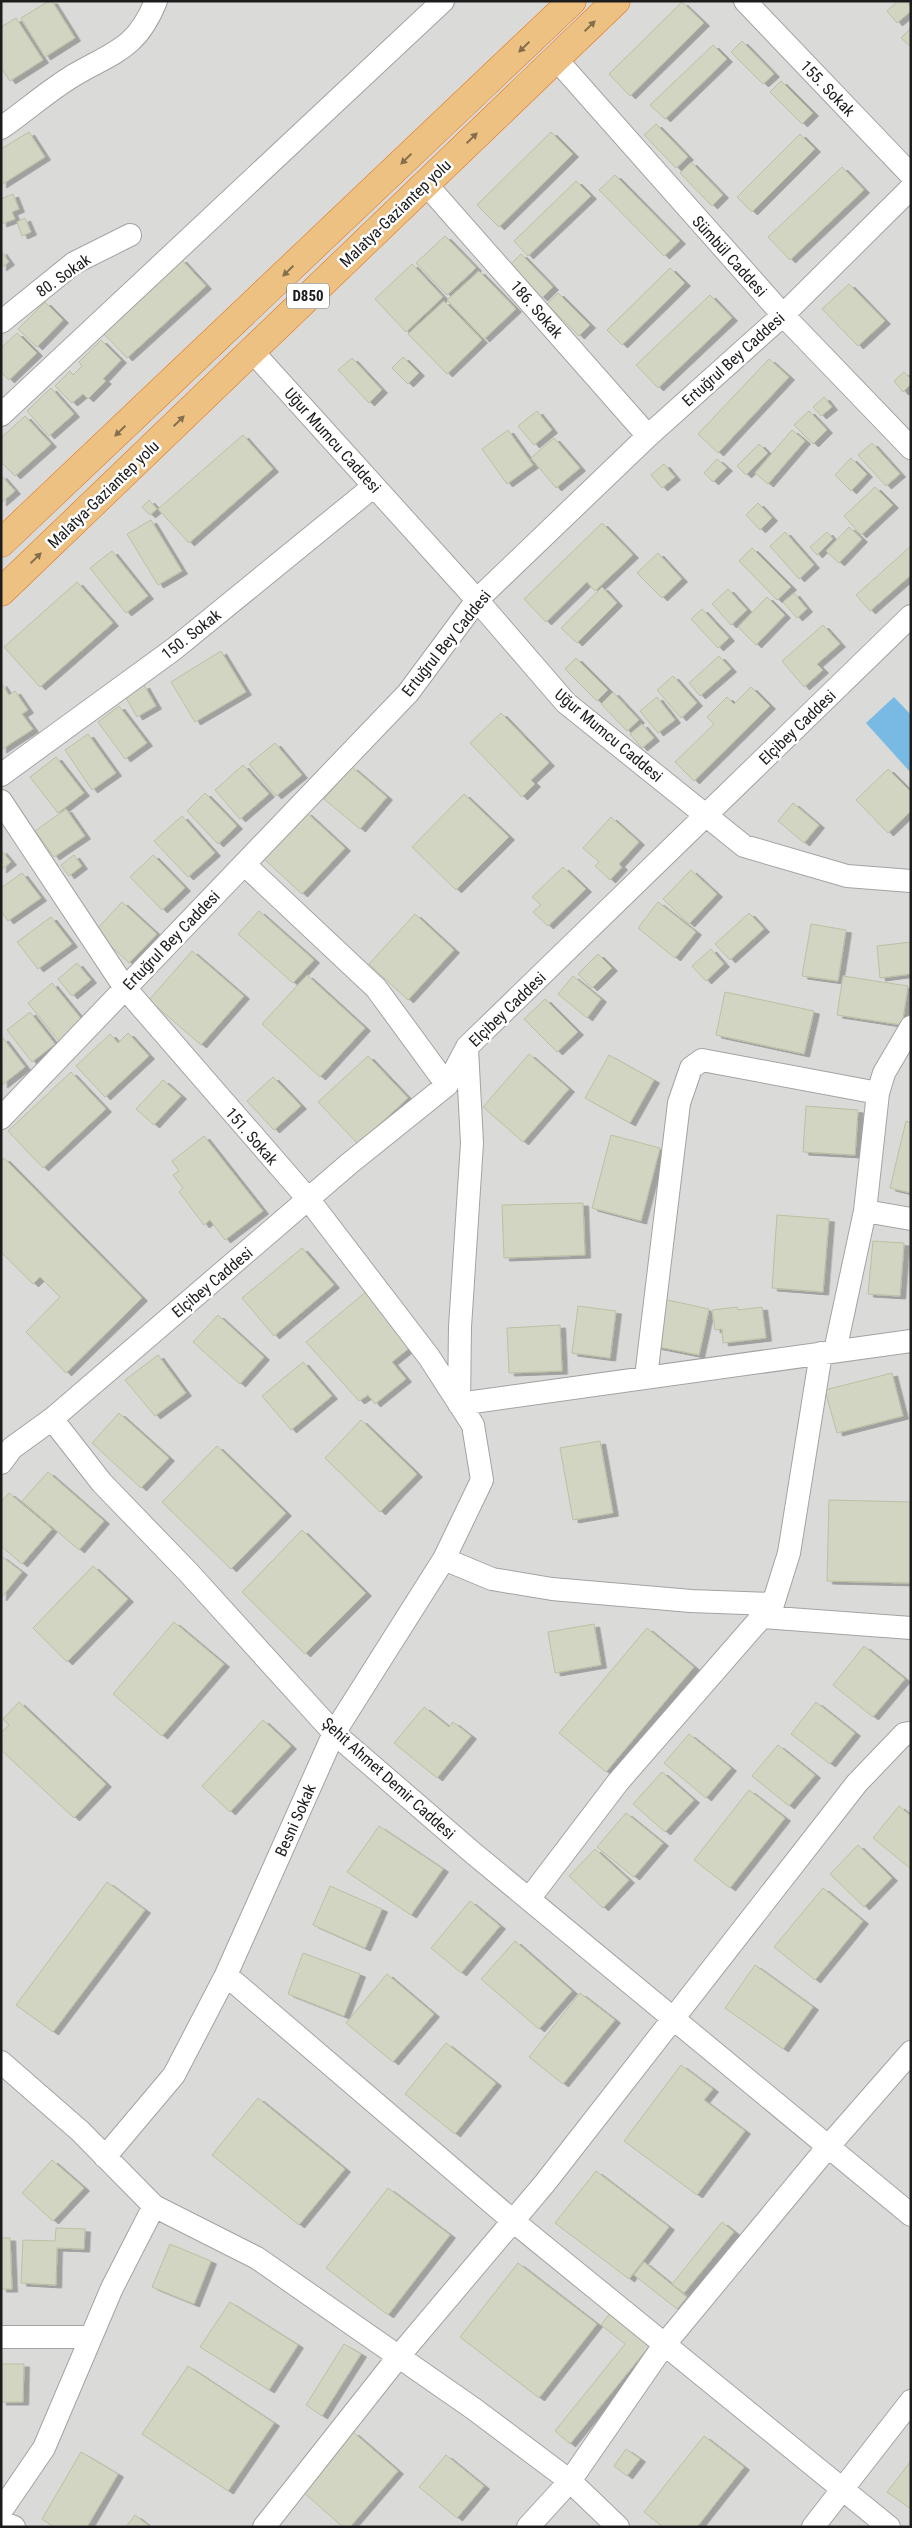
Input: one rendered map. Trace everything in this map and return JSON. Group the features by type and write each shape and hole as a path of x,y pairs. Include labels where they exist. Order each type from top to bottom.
{"highway":[{"name":"Malatya-Gaziantep yolu","path":"1,543 572,1"},
{"name":"Malatya-Gaziantep yolu","path":"1,592 616,1"}],"street":[{"path":"1,128 76,74 116,54 145,26 156,1"},
{"path":"1,415 443,1"},
{"name":"155. Sokak","path":"744,1 911,175"},
{"name":"Sümbül Caddesi","path":"556,59 783,315 911,448"},
{"name":"186. Sokak","path":"425,183 648,436"},
{"name":"Ertuğrul Bey Caddesi","path":"1,1118 408,693 477,600 648,436 783,315 911,188"},
{"name":"80. Sokak","path":"1,322 74,263 130,235"},
{"name":"Uğur Mumcu Caddesi","path":"252,351 477,600 566,703 744,846 847,876 911,881"},
{"name":"150. Sokak","path":"1,775 174,649 374,486"},
{"name":"Elçibey Caddesi","path":"1,1463 12,1448 52,1419 350,1164 447,1085 467,1047 911,616"},
{"name":"151. Sokak","path":"1,801 125,988 308,1200 429,1357 473,1425 482,1480"},
{"path":"244,864 376,988 447,1085"},
{"path":"529,1899 618,1782 768,1611 789,1553 828,1352 866,1212 878,1093 884,1074 911,1027"},
{"path":"467,1047 472,1143 460,1327 459,1404 911,1341"},
{"path":"646,1377 679,1103 691,1068 702,1060 878,1093"},
{"path":"866,1212 911,1219"},
{"name":"Şehit Ahmet Demir Caddesi","path":"52,1419 102,1483 188,1572 334,1733 827,2148 911,2215"},
{"name":"Besni Sokak","path":"105,2157 174,2075 226,1976 334,1733 444,1559 482,1480"},
{"path":"444,1559 492,1579 552,1589 691,1601 911,1628"},
{"path":"264,2527 398,2356 513,2221 675,2019 857,1784 909,1730"},
{"path":"226,1976 513,2221 889,2527"},
{"path":"528,2527 570,2481 664,2345 827,2148 911,2052"},
{"path":"1,2062 105,2157 154,2206 258,2258 474,2409 570,2481 618,2527"},
{"path":"1,2512 44,2448 112,2288 154,2206"},
{"path":"1,2337 91,2337"},
{"path":"813,2527 911,2401"},
{"path":"1,2522 14,2527"}],"shaded area":[{"path":"1,1 911,1 911,2527 1,2527"},
{"path":"894,697 911,715 911,773 866,723"}],"building":[{"path":"52,1 75,38 45,57 21,18"},
{"path":"898,1 906,1 911,7 911,11 897,23 887,11"},
{"path":"682,2 704,23 630,96 609,74"},
{"path":"16,18 43,60 10,81 1,68 1,27"},
{"path":"911,28 911,47 901,38"},
{"path":"742,41 774,74 763,84 731,52"},
{"path":"713,45 727,59 665,119 650,105"},
{"path":"781,81 813,113 802,124 770,92"},
{"path":"656,124 688,157 676,168 644,135"},
{"path":"29,132 45,157 1,185 1,149"},
{"path":"551,132 573,154 499,227 477,205"},
{"path":"800,134 815,149 752,212 737,197"},
{"path":"691,162 723,195 712,206 680,173"},
{"path":"842,167 864,190 790,260 768,237"},
{"path":"615,175 680,241 664,256 599,190"},
{"path":"576,181 591,196 528,256 514,241"},
{"path":"13,194 19,209 12,212 15,219 1,224 1,199"},
{"path":"25,218 31,232 22,236 17,222"},
{"path":"445,236 476,268 447,295 416,263"},
{"path":"1,251 9,262 1,268"},
{"path":"521,254 553,287 542,298 510,265"},
{"path":"181,259 206,286 127,358 102,332"},
{"path":"412,264 443,297 406,332 375,299"},
{"path":"670,268 685,283 622,345 607,330"},
{"path":"479,271 516,309 484,339 447,300"},
{"path":"849,284 885,321 858,346 822,309"},
{"path":"558,293 590,325 579,336 547,304"},
{"path":"710,295 732,318 658,388 636,365"},
{"path":"444,301 482,340 447,374 408,334"},
{"path":"45,302 63,320 37,347 18,329"},
{"path":"17,333 37,353 9,380 1,372 1,348"},
{"path":"101,340 121,360 103,379 106,381 88,399 83,394 72,403 55,386 70,371 73,375 82,366 79,362"},
{"path":"403,357 419,373 408,384 392,368"},
{"path":"352,358 382,390 369,403 338,370"},
{"path":"769,359 789,377 718,453 698,434"},
{"path":"904,372 911,379 911,384 903,392 894,381"},
{"path":"51,388 74,414 49,436 27,411"},
{"path":"824,397 832,407 821,416 813,407"},
{"path":"537,411 552,430 534,445 518,426"},
{"path":"809,411 827,430 813,444 794,425"},
{"path":"25,416 51,444 15,476 1,462 1,438"},
{"path":"508,430 533,465 507,484 482,449"},
{"path":"792,430 805,441 768,484 755,473"},
{"path":"243,435 273,469 189,543 158,509"},
{"path":"554,438 580,468 556,488 531,458"},
{"path":"872,443 900,474 886,486 858,455"},
{"path":"759,444 768,453 746,475 737,466"},
{"path":"851,458 867,474 851,491 835,475"},
{"path":"717,459 727,468 713,482 704,473"},
{"path":"664,464 675,477 662,488 651,475"},
{"path":"1,475 15,491 1,503"},
{"path":"875,487 893,505 861,535 844,516"},
{"path":"149,500 157,509 150,515 142,507"},
{"path":"758,503 772,518 760,530 746,515"},
{"path":"151,520 182,571 158,585 127,534"},
{"path":"602,523 633,555 595,591 587,582 546,622 524,599"},
{"path":"849,527 862,539 839,563 826,551"},
{"path":"785,532 814,565 799,579 770,546"},
{"path":"827,532 833,539 817,555 810,547"},
{"path":"911,546 911,575 870,611 856,595"},
{"path":"752,548 791,587 777,600 739,561"},
{"path":"112,551 148,596 126,613 90,568"},
{"path":"658,553 682,579 662,598 637,573"},
{"path":"77,582 113,623 40,687 4,647"},
{"path":"602,587 617,603 577,643 561,628"},
{"path":"728,589 747,610 731,625 712,604"},
{"path":"794,593 807,609 797,618 783,602"},
{"path":"767,597 785,615 756,645 738,627"},
{"path":"702,609 729,638 718,648 691,619"},
{"path":"823,625 840,644 817,664 823,670 804,687 782,661"},
{"path":"221,651 246,692 195,722 171,682"},
{"path":"719,656 731,669 700,696 689,683"},
{"path":"576,658 608,690 597,701 565,669"},
{"path":"673,676 697,703 681,718 657,690"},
{"path":"1,683 9,695 15,691 28,710 22,714 33,729 1,750"},
{"path":"144,685 156,706 137,717 125,696"},
{"path":"751,687 770,706 694,781 675,762 714,724 707,717 727,697 734,704"},
{"path":"613,692 639,720 627,731 601,704"},
{"path":"657,697 675,720 658,733 640,711"},
{"path":"119,706 147,743 125,759 98,722"},
{"path":"501,713 549,763 531,780 535,784 522,797 470,743"},
{"path":"642,724 654,738 642,748 630,734"},
{"path":"88,734 116,773 92,790 65,750"},
{"path":"275,743 302,775 276,796 249,764"},
{"path":"56,757 84,793 58,813 30,777"},
{"path":"243,765 269,794 240,819 215,790"},
{"path":"352,767 387,797 360,829 324,799"},
{"path":"888,769 911,792 911,811 888,833 856,800"},
{"path":"205,793 237,826 218,844 187,811"},
{"path":"464,794 509,837 456,890 412,847"},
{"path":"793,803 819,825 804,843 778,821"},
{"path":"66,809 85,836 54,857 35,831"},
{"path":"306,812 345,848 302,894 263,858"},
{"path":"182,816 215,853 188,877 154,841"},
{"path":"611,817 639,842 619,864 622,867 610,880 595,866 599,862 583,848"},
{"path":"1,850 11,862 1,870"},
{"path":"74,855 82,866 69,876 61,865"},
{"path":"153,855 185,888 162,910 130,877"},
{"path":"563,867 586,889 548,926 533,912 541,905 532,897"},
{"path":"691,870 717,894 689,924 663,899"},
{"path":"22,873 41,898 8,921 1,911 1,888"},
{"path":"122,902 157,934 129,963 95,931"},
{"path":"658,902 696,932 675,958 638,928"},
{"path":"259,911 314,960 293,983 238,934"},
{"path":"749,913 764,929 730,960 715,944"},
{"path":"415,914 454,950 408,1000 369,964"},
{"path":"51,917 72,944 38,969 17,942"},
{"path":"811,924 846,930 838,981 802,976"},
{"path":"911,942 911,974 880,978 877,946"},
{"path":"711,949 724,964 706,981 692,966"},
{"path":"192,951 244,996 201,1045 149,1000"},
{"path":"598,954 612,968 592,988 578,974"},
{"path":"77,963 91,980 72,996 58,979"},
{"path":"307,975 365,1028 320,1077 262,1024"},
{"path":"573,976 601,999 587,1018 558,994"},
{"path":"843,976 908,986 902,1025 837,1015"},
{"path":"52,983 83,1021 59,1041 28,1003"},
{"path":"725,992 814,1011 804,1054 716,1035"},
{"path":"545,999 578,1032 557,1052 524,1019"},
{"path":"30,1012 55,1044 32,1062 7,1030"},
{"path":"128,1033 149,1056 105,1097 76,1066 110,1034 118,1043"},
{"path":"3,1038 25,1067 2,1085 1,1039"},
{"path":"529,1054 569,1089 523,1142 483,1107"},
{"path":"609,1055 654,1080 630,1123 585,1098"},
{"path":"368,1056 408,1098 358,1144 318,1102"},
{"path":"71,1072 106,1109 43,1168 8,1131"},
{"path":"273,1077 301,1106 274,1130 247,1101"},
{"path":"163,1080 181,1096 154,1125 136,1109"},
{"path":"806,1106 858,1110 855,1155 803,1152"},
{"path":"906,1121 911,1123 911,1193 890,1188"},
{"path":"611,1135 660,1148 641,1221 592,1208"},
{"path":"204,1136 263,1211 225,1240 210,1220 204,1225 179,1192 183,1188 173,1175 179,1171 172,1161"},
{"path":"4,1158 142,1298 66,1373 26,1332 60,1297 40,1277 33,1284 1,1252 1,1161"},
{"path":"583,1203 585,1255 504,1258 502,1205"},
{"path":"777,1215 829,1219 823,1292 772,1288"},
{"path":"873,1241 904,1243 900,1296 868,1294"},
{"path":"302,1248 334,1285 274,1336 242,1298"},
{"path":"368,1290 413,1345 392,1362 406,1379 375,1404 368,1395 359,1401 306,1342"},
{"path":"663,1299 709,1309 699,1355 654,1346"},
{"path":"578,1306 616,1311 610,1358 572,1353"},
{"path":"737,1307 738,1310 762,1307 766,1338 723,1343 722,1329 715,1330 712,1310"},
{"path":"218,1315 264,1357 240,1384 193,1342"},
{"path":"560,1325 562,1371 509,1373 507,1328"},
{"path":"158,1355 186,1393 155,1416 125,1380"},
{"path":"303,1362 332,1396 291,1430 262,1396"},
{"path":"892,1373 903,1416 837,1433 825,1390"},
{"path":"119,1413 169,1458 141,1488 92,1443"},
{"path":"361,1420 417,1474 380,1512 325,1458"},
{"path":"600,1441 613,1513 573,1520 560,1448"},
{"path":"217,1446 286,1513 231,1569 162,1502"},
{"path":"48,1472 104,1521 79,1550 22,1501"},
{"path":"9,1493 52,1529 22,1564 1,1546 1,1502"},
{"path":"829,1500 911,1502 911,1583 827,1581"},
{"path":"302,1530 366,1593 305,1654 242,1592"},
{"path":"1,1556 22,1572 1,1598"},
{"path":"93,1566 128,1599 67,1662 33,1628"},
{"path":"174,1622 224,1664 162,1736 113,1694"},
{"path":"594,1624 601,1665 555,1673 548,1632"},
{"path":"647,1628 694,1667 606,1772 559,1733"},
{"path":"864,1646 905,1679 873,1717 833,1685"},
{"path":"19,1702 106,1784 74,1818 1,1750 1,1733 9,1725 3,1719"},
{"path":"816,1702 855,1733 830,1764 791,1734"},
{"path":"424,1707 449,1727 453,1722 471,1736 437,1778 394,1743"},
{"path":"263,1720 291,1746 230,1812 202,1786"},
{"path":"689,1734 731,1768 706,1798 664,1763"},
{"path":"778,1745 815,1775 789,1806 752,1776"},
{"path":"662,1772 694,1800 665,1832 633,1804"},
{"path":"749,1790 785,1818 730,1888 694,1860"},
{"path":"899,1806 911,1816 911,1869 873,1838"},
{"path":"626,1813 663,1843 634,1877 597,1847"},
{"path":"379,1826 443,1869 411,1915 347,1872"},
{"path":"858,1845 892,1878 864,1907 830,1874"},
{"path":"595,1849 629,1880 603,1908 569,1876"},
{"path":"107,1882 145,1910 53,2032 16,2005"},
{"path":"330,1886 382,1909 365,1948 313,1925"},
{"path":"823,1888 863,1921 815,1980 774,1947"},
{"path":"470,1901 500,1926 461,1973 431,1948"},
{"path":"515,1941 572,1991 539,2029 481,1979"},
{"path":"303,1953 360,1974 344,2016 288,1994"},
{"path":"755,1965 813,2007 783,2049 725,2008"},
{"path":"387,1974 434,2014 393,2062 346,2023"},
{"path":"580,1993 615,2020 563,2084 529,2057"},
{"path":"446,2043 496,2083 455,2134 405,2094"},
{"path":"681,2065 713,2089 704,2100 745,2131 697,2195 624,2141"},
{"path":"258,2098 345,2169 299,2225 212,2155"},
{"path":"52,2160 84,2188 53,2221 22,2193"},
{"path":"596,2171 669,2227 629,2279 555,2223"},
{"path":"388,2188 450,2235 388,2315 326,2268"},
{"path":"722,2222 734,2232 684,2293 672,2284"},
{"path":"56,2228 85,2229 84,2249 57,2248 56,2285 21,2283 23,2240 55,2241"},
{"path":"1,2238 10,2238 12,2289 1,2289"},
{"path":"170,2244 211,2261 194,2304 152,2287"},
{"path":"644,2262 687,2297 677,2309 634,2275"},
{"path":"518,2263 597,2324 539,2398 460,2337"},
{"path":"230,2302 298,2345 269,2390 200,2347"},
{"path":"611,2312 651,2344 570,2444 555,2431 625,2344 601,2325"},
{"path":"344,2344 361,2354 322,2416 306,2405"},
{"path":"1,2364 24,2364 23,2402 1,2402"},
{"path":"188,2366 274,2423 228,2491 142,2434"},
{"path":"353,2432 398,2471 350,2527 343,2527 303,2492"},
{"path":"704,2436 744,2467 697,2527 663,2527 644,2512"},
{"path":"626,2449 640,2459 627,2476 614,2466"},
{"path":"81,2452 118,2474 87,2527 54,2527 42,2519"},
{"path":"446,2455 484,2486 457,2518 419,2487"},
{"path":"911,2461 911,2509 887,2492"},
{"path":"135,2515 150,2527 126,2527"}]}
